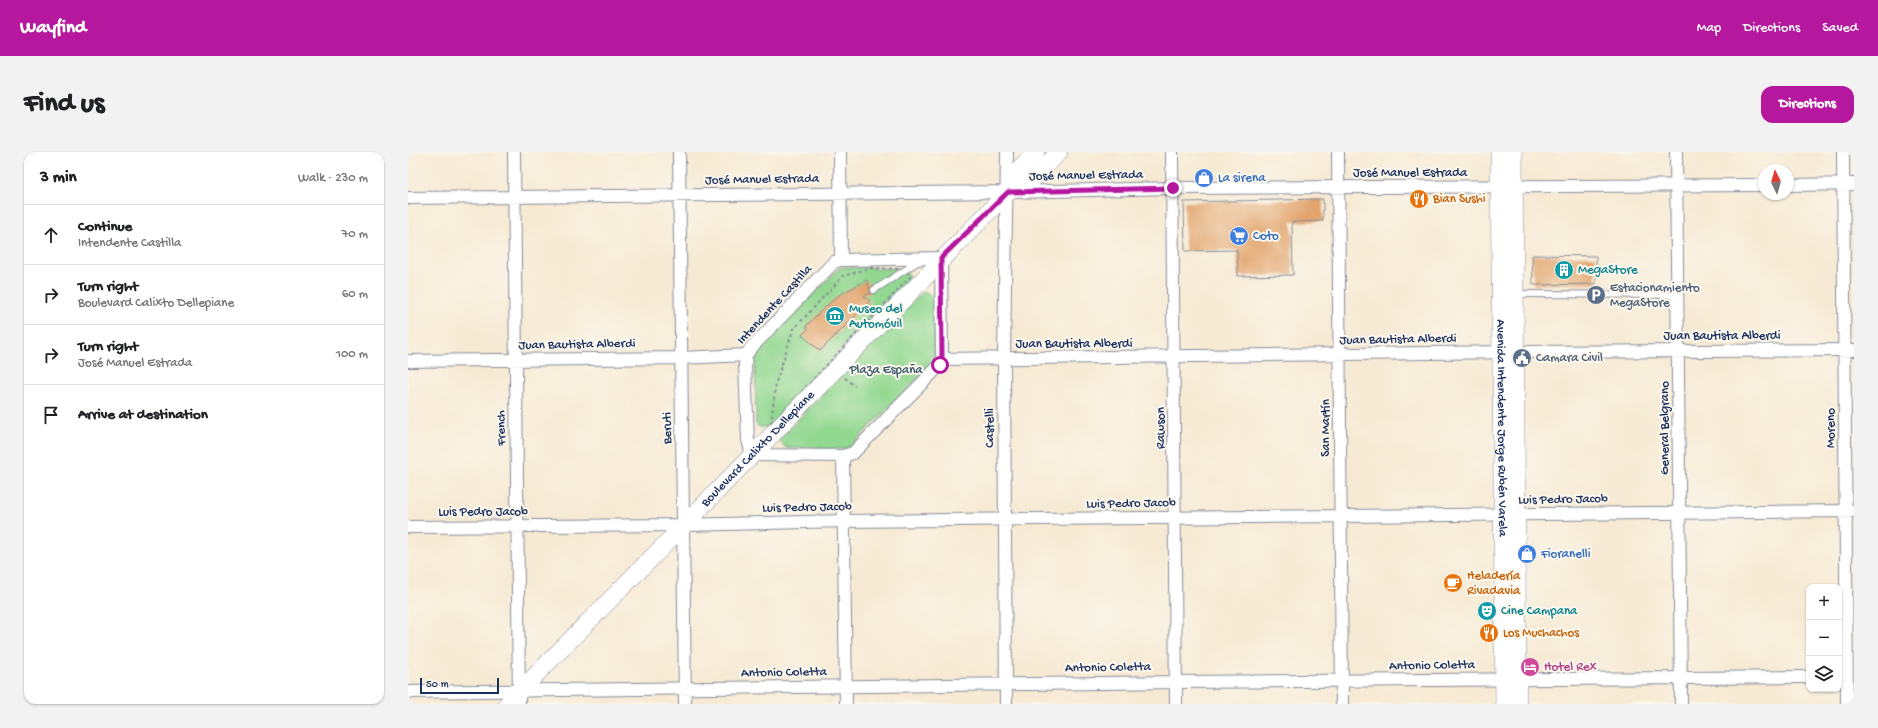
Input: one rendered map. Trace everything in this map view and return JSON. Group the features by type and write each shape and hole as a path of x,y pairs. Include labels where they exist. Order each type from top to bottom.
{"main road":[{"name":"Boulevard Calixto Dellepiane","path":"1008,192 1017,171 1036,152"},
{"name":"Boulevard Calixto Dellepiane","path":"507,704 519,698 941,258 1008,192 1030,182 1059,152"},
{"name":"Avenida Intendente Jorge Rubén Varela","path":"1499,152 1507,187 1515,294 1508,352"},
{"name":"Avenida Intendente Jorge Rubén Varela","path":"1514,152 1507,187 1509,515 1511,679 1518,704"},
{"name":"Avenida Intendente Jorge Rubén Varela","path":"1504,704 1511,679"}],"street":[{"name":"French","path":"514,152 519,698"},
{"name":"Beruti","path":"679,152 685,704"},
{"path":"752,455 842,456 853,453 940,365 942,359 941,258 841,260 840,152"},
{"name":"Castelli","path":"1006,704 1004,358 1008,192 1007,152"},
{"name":"Rawson","path":"1172,152 1176,704"},
{"name":"San Martín","path":"1338,152 1342,704"},
{"name":"General Belgrano","path":"1676,152 1681,704"},
{"name":"Moreno","path":"1843,152 1848,184 1850,512 1847,704"},
{"path":"1794,185 1848,184"},
{"name":"José Manuel Estrada","path":"408,198 1008,192 1173,188 1758,185"},
{"name":"Intendente Castilla","path":"752,455 748,440 746,355 834,262 841,260"},
{"name":"Juan Bautista Alberdi","path":"942,359 1508,352 1849,350"},
{"name":"Juan Bautista Alberdi","path":"408,361 682,358 746,355"},
{"path":"842,456 846,704"},
{"name":"Luis Pedro Jacob","path":"408,526 684,525 844,521 1341,515 1850,512"},
{"name":"Antonio Coletta","path":"408,692 519,698 685,688 1806,677"}],"lane":[{"path":"874,290 922,259"},
{"path":"1515,294 1678,295"}],"path":[{"path":"771,424 776,382 793,330 843,276 871,268"},
{"path":"842,376 855,386"}],"green space":[{"name":"Plaza España","path":"839,268 904,269 910,277 771,424 767,427 759,427 756,424 755,360 759,349"},
{"name":"Plaza España","path":"926,292 934,297 934,358 931,365 850,447 842,449 786,448 781,443 782,436 922,293"}],"building":[{"name":"Coto","path":"1323,199 1323,221 1292,222 1293,275 1238,276 1237,250 1185,251 1184,202"},
{"name":"MegaStore","path":"1532,255 1596,256 1596,284 1533,285"},
{"name":"Museo del Automóvil","path":"867,280 871,293 864,296 870,301 820,351 802,335 808,329 806,326 839,295"}],"place":[{"name":"La sirena","path":"1204,178"},
{"name":"Bian Sushi","path":"1419,199"},
{"name":"Coto","path":"1239,236"},
{"name":"MegaStore","path":"1564,270"},
{"name":"Estacionamiento MegaStore","path":"1596,295"},
{"name":"Museo del Automóvil","path":"835,316"},
{"name":"Camara Civil","path":"1522,358"},
{"name":"Fioranelli","path":"1527,554"},
{"name":"Heladería Rivadavia","path":"1453,583"},
{"name":"Cine Campana","path":"1487,611"},
{"name":"Los Muchachos","path":"1489,633"},
{"name":"Hotel Rex","path":"1530,667"}],"route":[{"path":"940,365 942,359 941,258 1008,192 1173,188"}]}
